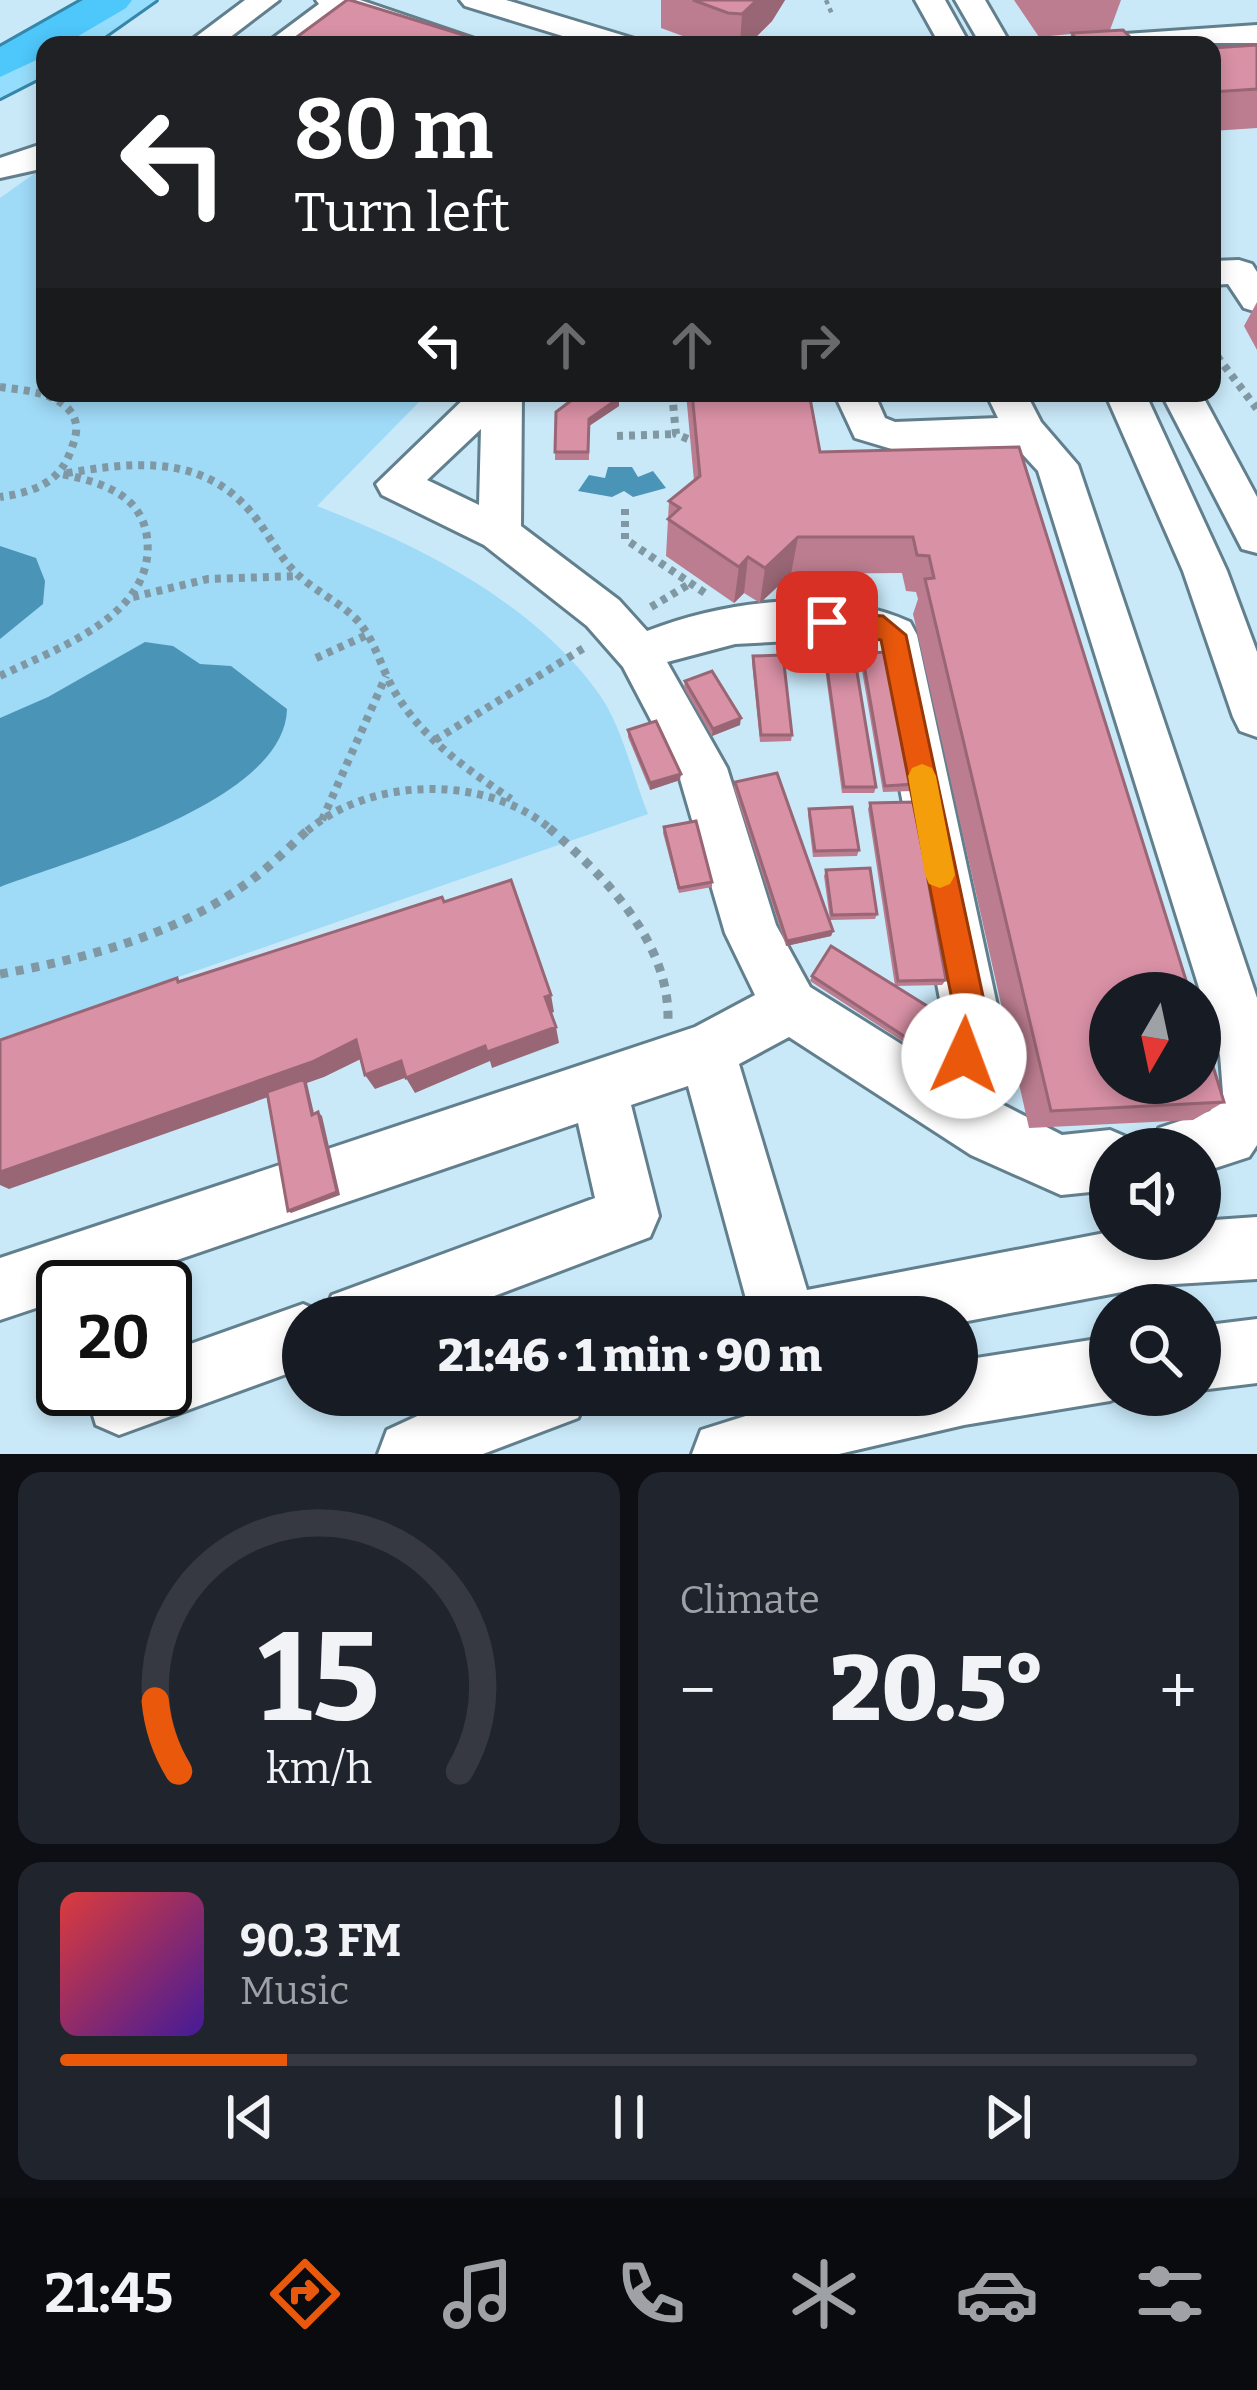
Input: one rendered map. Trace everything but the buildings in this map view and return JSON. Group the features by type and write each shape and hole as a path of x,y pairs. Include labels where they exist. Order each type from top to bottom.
{"highway":[{"path":"49,36 112,0"},
{"path":"0,64 36,43"}],"main road":[{"path":"79,36 136,0"},
{"path":"0,86 36,64"}],"street":[{"path":"213,36 264,0"},
{"path":"475,0 594,36"},
{"path":"930,0 950,36"},
{"path":"970,0 991,36"},
{"path":"291,36 336,2 437,36"},
{"path":"1112,10 1126,36"},
{"path":"1221,37 1257,34"},
{"path":"0,168 36,160"},
{"path":"1221,273 1239,272 1257,300"},
{"path":"489,402 397,484 499,533 628,641 702,768 752,933 790,1006 946,1106 1061,1166 1089,1163"},
{"path":"499,402 499,533"},
{"path":"858,402 869,428 895,436 1016,412 1058,465 1248,1055 1253,1100 1228,1136 1221,1138"},
{"path":"1129,402 1205,572 1257,717"},
{"path":"1186,402 1257,537"},
{"path":"628,641 753,626 864,624 883,626 893,635 971,1015 964,1056 946,1106"},
{"path":"132,1260 689,1057 790,1006"},
{"path":"689,1057 775,1296"},
{"path":"411,1296 628,1216 598,1087"},
{"path":"931,1296 1159,1254 1257,1248"},
{"path":"0,1289 36,1283"},
{"path":"192,1376 282,1344"},
{"path":"1221,1355 1257,1351"},
{"path":"725,1454 815,1426 1035,1378 1089,1372"},
{"path":"411,1454 494,1416"}],"path":[{"path":"826,0 832,14"},
{"path":"1221,362 1257,410"},
{"path":"0,387 36,394"},
{"path":"52,402 73,413 78,431 62,474"},
{"path":"673,402 676,434"},
{"path":"617,436 676,434 690,440"},
{"path":"0,497 42,488 62,474 128,462 156,462 197,471 223,484 299,576 332,596 367,635 398,699 435,740 472,774 556,832 639,924 662,958 671,989 668,1028 689,1057"},
{"path":"0,676 104,621 132,597 146,571 151,543 142,515 101,482 62,474"},
{"path":"625,509 625,539 753,626"},
{"path":"132,597 208,579 299,576"},
{"path":"435,740 628,641 691,583"},
{"path":"316,658 367,635"},
{"path":"321,821 386,676"},
{"path":"0,974 83,959 161,927 242,887 342,806 399,793 467,789 511,799"}],"shaded area":[{"path":"36,172 36,402 419,402 317,506 433,558 542,631 607,707 648,814 0,1039 0,198"},
{"path":"608,467 632,467 638,477 653,471 666,488 633,497 624,491 612,497 578,491 589,475 605,478"},
{"path":"0,546 36,558 45,581 43,604 0,639"},
{"path":"145,642 173,646 200,664 231,666 287,709 277,742 252,772 215,799 124,842 0,887 0,718 48,697"}],"slow traffic":[{"path":"922,776 940,875"}],"route":[{"path":"827,622 883,626 893,635 971,1015 964,1056"}]}
